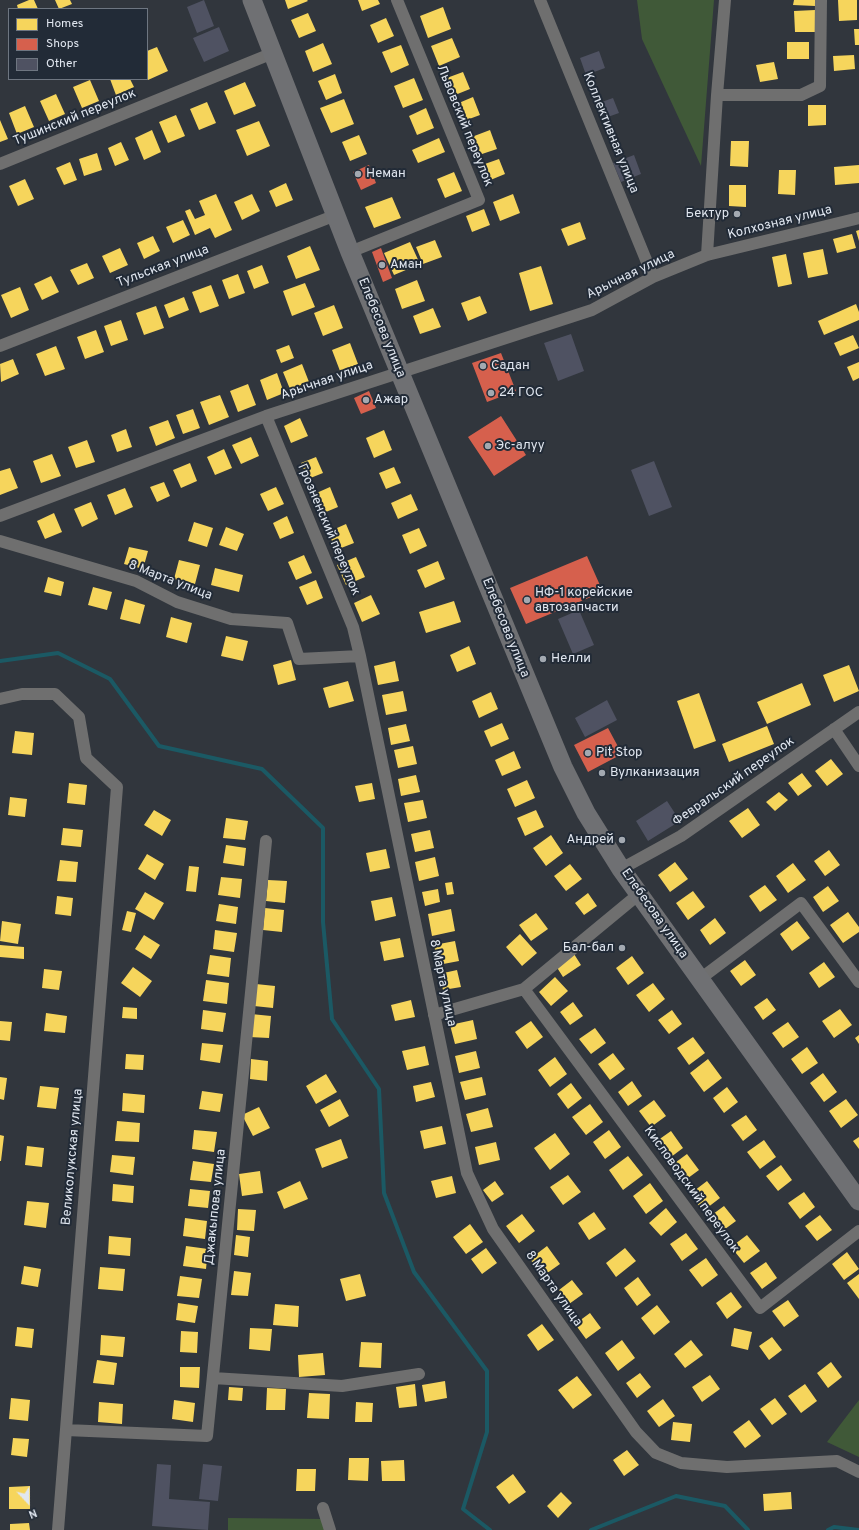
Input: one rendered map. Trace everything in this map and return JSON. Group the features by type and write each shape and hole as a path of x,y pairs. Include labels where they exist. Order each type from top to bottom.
{"main road":[{"name":"Елебесова улица","path":"252,0 350,252 563,767 586,813 621,869 859,1201"}],"street":[{"name":"Львовский переулок","path":"350,252 479,200 397,0"},
{"name":"Коллективная улица","path":"540,0 653,277"},
{"path":"707,255 716,95 725,0"},
{"path":"716,95 801,95 820,86 821,0"},
{"name":"Тушинский переулок","path":"0,164 272,53"},
{"name":"Тульская улица","path":"0,346 336,215"},
{"name":"Колхозная улица","path":"707,255 859,218"},
{"name":"Арычная улица","path":"0,516 266,416 399,371 592,310 653,277 707,255"},
{"name":"Грозненский переулок","path":"266,416 354,627 360,656"},
{"name":"8 Марта улица","path":"0,541 136,581 177,602 231,619 287,623 299,659 360,656 467,1173 491,1226 636,1432 656,1453 681,1463 727,1467 837,1461 859,1472"},
{"name":"Великолукская улица","path":"0,699 22,694 55,694 79,718 86,758 117,787 58,1530"},
{"name":"Февральский переулок","path":"621,869 682,836 859,712"},
{"path":"834,729 859,766"},
{"name":"Джакыпова улица","path":"66,1430 207,1436 266,841"},
{"path":"434,1015 524,989 639,894"},
{"path":"700,979 801,903 859,982"},
{"name":"Кисловодский переулок","path":"524,989 760,1308 859,1231"},
{"path":"213,1378 342,1386 419,1374"},
{"path":"323,1508 330,1530"}],"green space":[{"path":"637,0 714,0 701,166 642,39"},
{"path":"859,1400 859,1457 827,1442"},
{"path":"228,1518 324,1519 327,1530 228,1530"}],"building: Homes":[{"path":"29,0 34,0 38,8 18,8 17,5"},
{"path":"55,0 70,0 72,4 62,8 59,8"},
{"path":"285,0 307,0 308,1 288,9"},
{"path":"358,0 378,0 380,4 362,11"},
{"path":"794,0 815,0 815,6 793,5"},
{"path":"838,0 857,0 857,20 839,21"},
{"path":"443,7 451,29 428,38 420,16"},
{"path":"815,10 815,32 795,32 794,11"},
{"path":"308,13 316,31 299,38 291,20"},
{"path":"386,18 394,36 378,43 370,25"},
{"path":"854,29 859,29 859,45 855,45"},
{"path":"452,38 460,57 439,66 431,46"},
{"path":"787,42 809,42 809,59 787,59"},
{"path":"323,43 332,64 313,72 305,51"},
{"path":"401,45 409,65 391,73 382,52"},
{"path":"157,47 168,71 148,80 148,51"},
{"path":"854,55 855,69 834,71 833,56"},
{"path":"774,62 778,79 760,82 756,65"},
{"path":"463,72 470,89 450,97 444,79"},
{"path":"335,74 342,93 326,100 318,81"},
{"path":"414,78 423,100 403,108 394,86"},
{"path":"90,80 99,101 82,108 73,87"},
{"path":"110,80 130,80 134,87 116,95"},
{"path":"245,82 256,106 234,115 224,91"},
{"path":"56,94 65,114 49,121 40,101"},
{"path":"473,97 480,115 461,122 454,105"},
{"path":"344,99 354,124 331,133 320,108"},
{"path":"207,102 216,123 199,130 190,109"},
{"path":"808,105 826,105 826,125 808,126"},
{"path":"25,106 34,127 17,134 9,113"},
{"path":"426,108 434,128 417,135 409,116"},
{"path":"176,115 185,136 168,143 159,122"},
{"path":"0,120 8,139 0,142"},
{"path":"259,121 270,146 247,156 236,130"},
{"path":"152,130 161,152 144,160 135,138"},
{"path":"490,130 497,149 476,156 469,138"},
{"path":"359,135 367,154 350,161 342,142"},
{"path":"439,138 445,152 418,163 412,150"},
{"path":"731,141 749,141 748,167 730,166"},
{"path":"121,142 129,160 115,166 108,148"},
{"path":"97,153 102,170 84,176 79,159"},
{"path":"499,159 505,174 488,181 482,165"},
{"path":"70,162 77,180 64,185 56,168"},
{"path":"859,165 859,183 835,185 834,167"},
{"path":"779,170 796,170 795,195 778,194"},
{"path":"454,172 462,191 445,198 437,179"},
{"path":"25,179 34,199 18,206 9,186"},
{"path":"286,183 293,200 276,207 269,191"},
{"path":"729,185 746,185 746,207 729,206"},
{"path":"216,194 232,230 215,238 210,228 195,235 185,211 190,209 195,219 205,215 199,201"},
{"path":"252,194 260,211 242,220 234,202"},
{"path":"513,194 520,213 500,221 493,202"},
{"path":"392,197 401,218 374,228 365,207"},
{"path":"484,209 490,225 472,232 466,216"},
{"path":"183,220 190,235 173,243 166,227"},
{"path":"580,222 586,239 568,246 561,229"},
{"path":"859,230 859,241 856,231"},
{"path":"852,234 856,248 837,253 833,239"},
{"path":"153,236 160,251 144,259 137,243"},
{"path":"435,240 442,257 423,264 416,247"},
{"path":"410,242 420,264 394,275 384,253"},
{"path":"310,246 320,270 296,279 287,256"},
{"path":"120,248 128,265 110,273 102,256"},
{"path":"823,249 828,274 808,278 803,253"},
{"path":"786,254 792,284 778,287 772,257"},
{"path":"87,263 94,278 78,285 70,270"},
{"path":"262,265 269,283 254,289 247,271"},
{"path":"541,266 553,304 530,311 519,273"},
{"path":"238,274 245,293 229,299 222,280"},
{"path":"51,276 59,292 42,300 34,284"},
{"path":"417,280 425,301 402,309 395,289"},
{"path":"305,283 315,307 292,316 283,291"},
{"path":"211,285 219,306 200,313 192,292"},
{"path":"20,287 29,310 11,318 1,295"},
{"path":"480,296 487,313 468,321 461,303"},
{"path":"184,297 189,310 169,318 164,305"},
{"path":"856,304 859,312 859,320 824,335 818,321"},
{"path":"334,305 343,328 323,336 314,313"},
{"path":"156,306 164,328 144,335 136,313"},
{"path":"433,308 441,327 420,334 413,316"},
{"path":"121,320 128,340 111,346 104,326"},
{"path":"96,330 104,352 85,359 77,337"},
{"path":"853,335 859,348 840,356 834,343"},
{"path":"350,343 358,364 340,371 332,350"},
{"path":"289,345 294,358 281,363 276,350"},
{"path":"56,346 65,369 45,376 36,354"},
{"path":"13,359 19,374 1,382 0,364"},
{"path":"859,362 859,378 853,381 847,367"},
{"path":"302,364 309,382 290,389 283,372"},
{"path":"277,373 284,393 267,400 260,380"},
{"path":"248,384 256,405 238,412 230,391"},
{"path":"220,395 229,417 209,425 200,402"},
{"path":"193,409 200,428 183,434 176,415"},
{"path":"300,418 308,436 291,443 284,426"},
{"path":"168,420 175,438 156,446 149,427"},
{"path":"126,429 132,447 117,452 111,435"},
{"path":"384,430 392,450 374,458 366,438"},
{"path":"251,437 259,456 241,464 232,445"},
{"path":"87,440 95,462 76,468 68,447"},
{"path":"224,449 232,468 215,475 207,457"},
{"path":"52,454 61,476 41,483 33,461"},
{"path":"316,457 323,473 308,479 301,463"},
{"path":"190,463 197,481 181,488 173,470"},
{"path":"394,467 401,483 386,489 379,473"},
{"path":"10,468 18,488 0,495 0,471"},
{"path":"164,482 170,496 157,502 150,487"},
{"path":"276,487 284,504 268,511 260,494"},
{"path":"330,487 338,507 321,514 312,495"},
{"path":"125,488 133,507 115,515 107,495"},
{"path":"411,494 418,510 398,519 391,503"},
{"path":"91,502 98,519 82,527 74,509"},
{"path":"54,513 62,532 45,539 37,521"},
{"path":"287,516 294,533 280,539 273,523"},
{"path":"194,522 213,528 207,547 188,541"},
{"path":"346,524 354,543 336,550 328,532"},
{"path":"226,527 244,534 237,551 219,545"},
{"path":"419,528 427,546 410,554 402,535"},
{"path":"129,547 148,551 143,569 124,564"},
{"path":"304,555 312,573 296,580 288,562"},
{"path":"356,557 365,577 346,585 337,565"},
{"path":"179,560 200,565 195,584 174,579"},
{"path":"438,561 445,579 425,588 417,570"},
{"path":"215,568 243,575 239,592 211,585"},
{"path":"48,577 64,582 61,596 44,592"},
{"path":"316,580 323,598 307,605 299,587"},
{"path":"93,587 112,592 107,610 88,605"},
{"path":"371,595 380,614 362,622 354,603"},
{"path":"125,599 145,605 140,624 120,619"},
{"path":"454,601 461,622 426,633 419,612"},
{"path":"171,617 192,623 187,643 166,637"},
{"path":"226,636 248,641 243,661 221,656"},
{"path":"469,646 476,664 457,672 450,655"},
{"path":"291,660 296,680 278,685 273,665"},
{"path":"395,661 399,681 378,685 374,666"},
{"path":"849,665 859,691 834,702 823,675"},
{"path":"348,681 354,701 329,708 323,688"},
{"path":"802,683 811,705 767,724 757,702"},
{"path":"403,691 407,711 386,715 382,695"},
{"path":"491,692 498,709 479,718 472,701"},
{"path":"699,693 716,741 694,749 677,701"},
{"path":"502,723 509,739 491,747 484,731"},
{"path":"406,724 410,741 391,745 388,728"},
{"path":"767,726 774,744 729,762 722,744"},
{"path":"15,731 34,733 32,755 12,753"},
{"path":"413,746 417,764 398,768 394,750"},
{"path":"514,751 521,768 502,776 495,760"},
{"path":"831,759 843,774 827,786 815,771"},
{"path":"802,773 812,786 798,796 788,783"},
{"path":"416,775 420,792 401,796 398,779"},
{"path":"527,780 535,798 515,807 507,789"},
{"path":"69,783 87,785 85,805 67,803"},
{"path":"372,783 375,799 359,802 355,786"},
{"path":"779,792 788,800 775,811 766,802"},
{"path":"10,797 27,799 25,817 8,815"},
{"path":"423,800 427,818 408,822 404,803"},
{"path":"748,808 760,825 742,838 729,821"},
{"path":"154,810 171,820 162,836 144,825"},
{"path":"536,810 544,827 525,836 517,818"},
{"path":"226,818 248,821 245,840 223,838"},
{"path":"63,828 83,830 81,847 61,845"},
{"path":"430,830 434,848 415,852 411,834"},
{"path":"551,835 563,853 546,866 533,848"},
{"path":"226,845 246,848 244,866 223,863"},
{"path":"386,849 390,868 370,872 366,853"},
{"path":"829,850 840,865 825,876 814,861"},
{"path":"147,854 164,864 155,880 138,869"},
{"path":"435,857 439,876 419,881 415,862"},
{"path":"60,860 78,862 76,882 57,881"},
{"path":"675,862 688,879 670,892 658,875"},
{"path":"793,863 806,880 788,893 776,876"},
{"path":"570,864 582,879 566,891 554,876"},
{"path":"189,866 199,867 196,892 186,891"},
{"path":"221,877 242,879 240,898 218,895"},
{"path":"268,880 287,881 285,903 266,901"},
{"path":"452,882 454,894 447,895 445,883"},
{"path":"765,885 777,900 760,912 749,896"},
{"path":"828,886 839,901 823,912 813,897"},
{"path":"438,889 440,902 425,906 422,892"},
{"path":"693,891 705,907 688,920 676,903"},
{"path":"145,892 164,903 154,920 135,909"},
{"path":"588,893 597,906 584,915 575,903"},
{"path":"57,896 73,898 71,916 55,914"},
{"path":"392,897 396,916 375,921 371,901"},
{"path":"219,904 238,907 236,924 216,921"},
{"path":"265,908 284,910 282,932 263,930"},
{"path":"451,909 455,931 432,936 428,914"},
{"path":"127,911 136,913 131,932 122,930"},
{"path":"848,912 859,927 859,932 843,943 830,925"},
{"path":"536,913 548,929 531,941 519,925"},
{"path":"715,918 726,933 710,945 700,930"},
{"path":"2,921 21,924 18,944 0,941"},
{"path":"797,921 810,938 792,951 780,934"},
{"path":"215,930 237,933 234,952 213,949"},
{"path":"520,934 537,953 522,966 506,947"},
{"path":"144,935 160,945 151,959 135,949"},
{"path":"400,938 404,957 384,961 380,942"},
{"path":"455,941 459,961 438,965 434,945"},
{"path":"0,945 24,947 24,959 0,957"},
{"path":"574,954 581,965 563,977 556,966"},
{"path":"210,955 231,958 229,977 207,974"},
{"path":"632,956 644,973 628,985 616,968"},
{"path":"745,960 756,975 741,986 730,971"},
{"path":"824,962 835,977 819,988 809,973"},
{"path":"133,967 152,981 140,997 121,983"},
{"path":"44,969 62,971 59,990 42,988"},
{"path":"457,970 461,987 443,990 439,974"},
{"path":"555,977 568,991 551,1006 539,992"},
{"path":"206,980 229,983 227,1004 203,1001"},
{"path":"653,983 665,999 649,1012 636,995"},
{"path":"256,984 275,986 273,1008 254,1006"},
{"path":"767,998 776,1010 763,1020 754,1007"},
{"path":"411,1000 415,1017 395,1021 391,1005"},
{"path":"573,1002 583,1016 570,1025 560,1012"},
{"path":"123,1007 137,1008 137,1019 122,1018"},
{"path":"840,1009 852,1025 834,1038 822,1021"},
{"path":"203,1010 226,1013 223,1032 201,1029"},
{"path":"672,1010 682,1024 669,1034 658,1020"},
{"path":"46,1013 67,1016 65,1033 44,1031"},
{"path":"251,1014 271,1016 269,1038 249,1037"},
{"path":"473,1020 477,1039 455,1044 450,1025"},
{"path":"0,1021 12,1022 10,1041 0,1040"},
{"path":"531,1021 543,1037 527,1049 515,1032"},
{"path":"788,1022 799,1037 783,1048 772,1033"},
{"path":"595,1028 606,1043 591,1054 579,1039"},
{"path":"859,1035 859,1044 855,1038"},
{"path":"693,1037 705,1053 689,1065 677,1048"},
{"path":"202,1043 223,1045 220,1063 200,1060"},
{"path":"425,1046 429,1065 407,1070 402,1051"},
{"path":"807,1047 818,1063 802,1074 791,1059"},
{"path":"476,1051 480,1068 459,1073 455,1056"},
{"path":"613,1053 625,1069 610,1080 598,1064"},
{"path":"126,1054 144,1055 143,1070 125,1069"},
{"path":"555,1057 567,1074 550,1087 538,1070"},
{"path":"251,1059 268,1061 267,1081 250,1079"},
{"path":"708,1059 722,1078 704,1092 690,1073"},
{"path":"823,1073 837,1092 824,1102 810,1083"},
{"path":"326,1074 337,1092 316,1104 306,1086"},
{"path":"0,1077 7,1078 4,1100 0,1099"},
{"path":"482,1077 486,1095 465,1100 460,1082"},
{"path":"632,1081 642,1096 628,1106 618,1092"},
{"path":"431,1082 435,1097 416,1102 413,1086"},
{"path":"571,1083 582,1098 568,1109 557,1094"},
{"path":"40,1086 59,1088 56,1109 37,1107"},
{"path":"727,1087 738,1102 724,1113 713,1098"},
{"path":"202,1091 223,1094 220,1112 199,1109"},
{"path":"123,1093 145,1095 144,1113 122,1111"},
{"path":"340,1099 349,1116 329,1127 320,1110"},
{"path":"846,1099 858,1115 841,1128 829,1111"},
{"path":"654,1100 666,1116 651,1127 639,1111"},
{"path":"590,1104 603,1122 586,1135 572,1117"},
{"path":"259,1107 270,1128 253,1136 242,1115"},
{"path":"488,1108 493,1127 471,1132 466,1114"},
{"path":"746,1115 757,1130 743,1141 731,1125"},
{"path":"117,1121 140,1123 139,1142 115,1141"},
{"path":"442,1126 446,1144 424,1149 420,1131"},
{"path":"194,1130 217,1132 214,1152 192,1149"},
{"path":"609,1130 621,1147 605,1159 593,1142"},
{"path":"671,1131 683,1148 667,1160 654,1143"},
{"path":"555,1133 570,1154 550,1170 534,1148"},
{"path":"0,1135 4,1136 1,1161 0,1161"},
{"path":"859,1137 859,1149 853,1141"},
{"path":"341,1139 348,1158 322,1168 315,1149"},
{"path":"764,1140 776,1157 760,1169 747,1152"},
{"path":"496,1142 500,1160 479,1165 475,1147"},
{"path":"27,1146 44,1148 42,1167 25,1165"},
{"path":"687,1154 699,1170 684,1181 672,1165"},
{"path":"112,1155 135,1157 133,1175 110,1172"},
{"path":"628,1156 643,1175 623,1190 609,1170"},
{"path":"193,1161 214,1164 211,1182 190,1180"},
{"path":"781,1165 792,1180 778,1191 766,1176"},
{"path":"260,1171 263,1193 242,1196 239,1174"},
{"path":"568,1175 581,1192 563,1205 550,1187"},
{"path":"452,1176 456,1193 436,1198 431,1181"},
{"path":"300,1181 308,1199 284,1209 277,1192"},
{"path":"495,1181 504,1194 492,1202 483,1190"},
{"path":"707,1181 720,1198 703,1211 690,1194"},
{"path":"650,1183 663,1201 646,1214 633,1196"},
{"path":"113,1184 134,1186 133,1203 112,1201"},
{"path":"190,1189 210,1191 208,1208 188,1206"},
{"path":"804,1192 815,1207 800,1219 788,1203"},
{"path":"27,1201 49,1203 46,1228 24,1225"},
{"path":"724,1206 736,1221 721,1232 709,1217"},
{"path":"666,1208 677,1222 661,1236 649,1223"},
{"path":"238,1209 256,1210 254,1231 237,1230"},
{"path":"594,1212 606,1229 589,1240 578,1223"},
{"path":"522,1214 535,1231 519,1243 506,1226"},
{"path":"820,1215 832,1230 817,1241 805,1226"},
{"path":"185,1218 207,1221 205,1239 183,1236"},
{"path":"470,1224 483,1242 466,1254 453,1237"},
{"path":"686,1233 698,1249 682,1261 670,1244"},
{"path":"236,1235 250,1237 248,1257 234,1255"},
{"path":"747,1235 760,1251 744,1263 731,1247"},
{"path":"109,1236 131,1238 130,1256 108,1254"},
{"path":"186,1246 208,1249 206,1269 183,1266"},
{"path":"547,1246 560,1264 543,1276 530,1259"},
{"path":"486,1248 497,1263 482,1274 471,1259"},
{"path":"625,1248 636,1261 616,1277 606,1263"},
{"path":"847,1252 859,1269 844,1280 832,1264"},
{"path":"706,1258 718,1275 702,1287 689,1270"},
{"path":"766,1262 777,1278 762,1289 750,1273"},
{"path":"24,1266 41,1269 38,1287 21,1284"},
{"path":"100,1267 125,1269 123,1291 98,1289"},
{"path":"234,1271 251,1273 248,1296 231,1295"},
{"path":"360,1274 366,1296 346,1301 340,1279"},
{"path":"859,1274 859,1299 847,1283"},
{"path":"180,1276 202,1279 199,1298 177,1296"},
{"path":"638,1277 651,1295 637,1306 624,1288"},
{"path":"572,1280 583,1294 569,1304 559,1290"},
{"path":"731,1292 742,1307 727,1319 716,1303"},
{"path":"788,1300 799,1316 784,1327 772,1311"},
{"path":"178,1303 198,1306 195,1323 176,1320"},
{"path":"275,1304 299,1306 298,1327 273,1325"},
{"path":"657,1305 670,1322 654,1335 641,1318"},
{"path":"590,1313 601,1328 586,1339 575,1324"},
{"path":"542,1324 554,1340 538,1351 527,1335"},
{"path":"17,1327 34,1329 32,1348 15,1346"},
{"path":"250,1328 272,1329 270,1351 249,1349"},
{"path":"734,1328 752,1332 748,1350 731,1346"},
{"path":"181,1331 198,1332 197,1353 180,1352"},
{"path":"101,1335 125,1337 123,1357 100,1355"},
{"path":"772,1337 782,1350 769,1360 759,1346"},
{"path":"622,1340 635,1358 618,1371 605,1353"},
{"path":"691,1340 703,1355 685,1368 674,1354"},
{"path":"361,1342 382,1343 381,1368 359,1367"},
{"path":"323,1353 325,1375 299,1377 298,1355"},
{"path":"97,1360 117,1363 114,1385 93,1383"},
{"path":"831,1362 842,1377 828,1388 817,1373"},
{"path":"180,1367 200,1367 199,1388 180,1387"},
{"path":"640,1373 651,1387 637,1398 626,1383"},
{"path":"710,1375 720,1389 702,1402 692,1387"},
{"path":"577,1376 592,1395 573,1409 558,1390"},
{"path":"445,1381 447,1398 425,1402 422,1385"},
{"path":"415,1384 417,1406 399,1408 396,1387"},
{"path":"805,1384 817,1401 801,1413 788,1396"},
{"path":"229,1387 243,1388 242,1401 228,1400"},
{"path":"267,1388 286,1389 285,1410 266,1410"},
{"path":"309,1393 330,1394 329,1419 307,1418"},
{"path":"11,1398 30,1400 28,1421 9,1419"},
{"path":"775,1398 787,1414 772,1425 760,1409"},
{"path":"663,1399 675,1416 659,1427 647,1411"},
{"path":"174,1400 195,1403 193,1422 172,1419"},
{"path":"99,1402 123,1404 122,1424 98,1422"},
{"path":"356,1402 373,1403 372,1422 355,1422"},
{"path":"749,1420 761,1436 745,1448 733,1432"},
{"path":"673,1422 692,1424 690,1442 671,1440"},
{"path":"13,1438 29,1439 27,1457 11,1455"},
{"path":"627,1450 639,1465 624,1476 613,1460"},
{"path":"349,1458 369,1458 368,1481 348,1480"},
{"path":"404,1460 405,1481 382,1481 381,1461"},
{"path":"297,1469 316,1469 315,1491 296,1491"},
{"path":"513,1474 526,1492 509,1504 496,1487"},
{"path":"30,1486 30,1509 9,1509 9,1487"},
{"path":"561,1492 572,1503 558,1518 547,1506"},
{"path":"791,1492 792,1509 764,1511 763,1494"},
{"path":"29,1523 30,1530 10,1530 10,1524"}],"building: Shops":[{"path":"369,165 376,183 361,190 353,172"},
{"name":"Аман","path":"381,248 392,278 383,282 372,252"},
{"path":"501,353 516,391 487,402 472,363"},
{"path":"369,391 376,408 361,414 354,398"},
{"path":"501,416 526,455 494,476 468,437"},
{"path":"587,556 603,592 526,624 510,588"},
{"path":"608,728 622,754 588,772 574,745"}],"building: Other":[{"path":"204,0 214,26 197,33 187,7"},
{"path":"219,27 229,51 204,62 193,38"},
{"path":"599,51 605,68 586,75 580,58"},
{"path":"613,98 619,113 602,119 596,104"},
{"path":"634,155 641,174 621,182 613,163"},
{"path":"571,334 584,371 558,381 544,343"},
{"path":"654,461 672,507 649,516 631,470"},
{"path":"579,610 594,645 573,654 558,619"},
{"path":"607,700 617,720 585,737 575,718"},
{"path":"667,801 680,821 648,841 636,821"},
{"path":"157,1464 171,1465 169,1499 210,1502 208,1530 152,1526"},
{"path":"203,1464 222,1466 218,1501 199,1499"}],"waterway":[{"path":"0,661 58,653 110,679 159,746 262,769 323,828 323,922 332,1019 379,1089 384,1193 414,1272 487,1371 487,1432 463,1509 490,1530"},
{"path":"591,1530 676,1496 725,1506 748,1530"},
{"path":"828,1530 834,1527 859,1530"}],"place":[{"name":"Неман","path":"358,174"},
{"name":"Бектур","path":"737,214"},
{"name":"Аман","path":"382,265"},
{"name":"Садан","path":"483,366"},
{"name":"24 ГОС","path":"491,393"},
{"name":"Ажар","path":"366,400"},
{"name":"Эс-алуу","path":"488,446"},
{"name":"НФ-1 корейские автозапчасти","path":"527,600"},
{"name":"Нелли","path":"543,659"},
{"name":"Pit Stop","path":"588,753"},
{"name":"Вулканизация","path":"602,773"},
{"name":"Андрей","path":"622,840"},
{"name":"Бал-бал","path":"622,948"}]}
